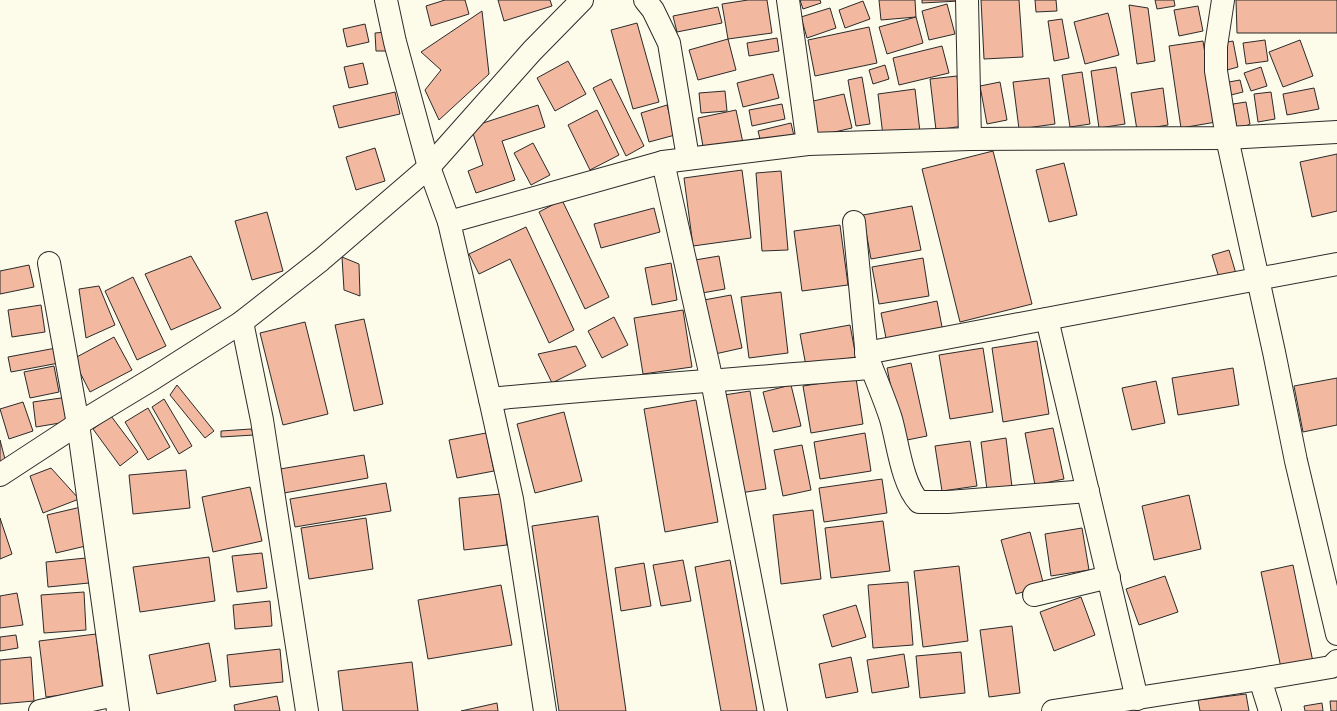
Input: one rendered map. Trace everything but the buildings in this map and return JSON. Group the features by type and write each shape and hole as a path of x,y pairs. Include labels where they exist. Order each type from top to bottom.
{"street":[{"path":"386,0 395,42 429,167 449,222 490,399 512,499 545,711"},
{"path":"0,475 78,424 242,322 321,260 429,167 532,51 582,0"},
{"path":"645,0 653,10 669,43 688,158"},
{"path":"788,0 808,144"},
{"path":"967,0 970,139"},
{"path":"1223,0 1216,46 1216,71 1227,138 1296,460 1337,634"},
{"path":"449,222 663,162 808,144 970,139 1227,138 1337,132"},
{"path":"663,162 712,381 776,711"},
{"path":"854,222 867,360 875,418"},
{"path":"40,711 116,703 78,424 49,263"},
{"path":"490,399 615,387 712,381 867,360 1047,319 1337,264"},
{"path":"1047,319 1137,699"},
{"path":"242,322 262,420 307,711"},
{"path":"867,360 890,418 905,475 914,496 919,502 948,502 1088,491"},
{"path":"1034,595 1109,577"},
{"path":"1053,711 1137,699 1331,667 1337,661"},
{"path":"1260,679 1270,711"}]}
